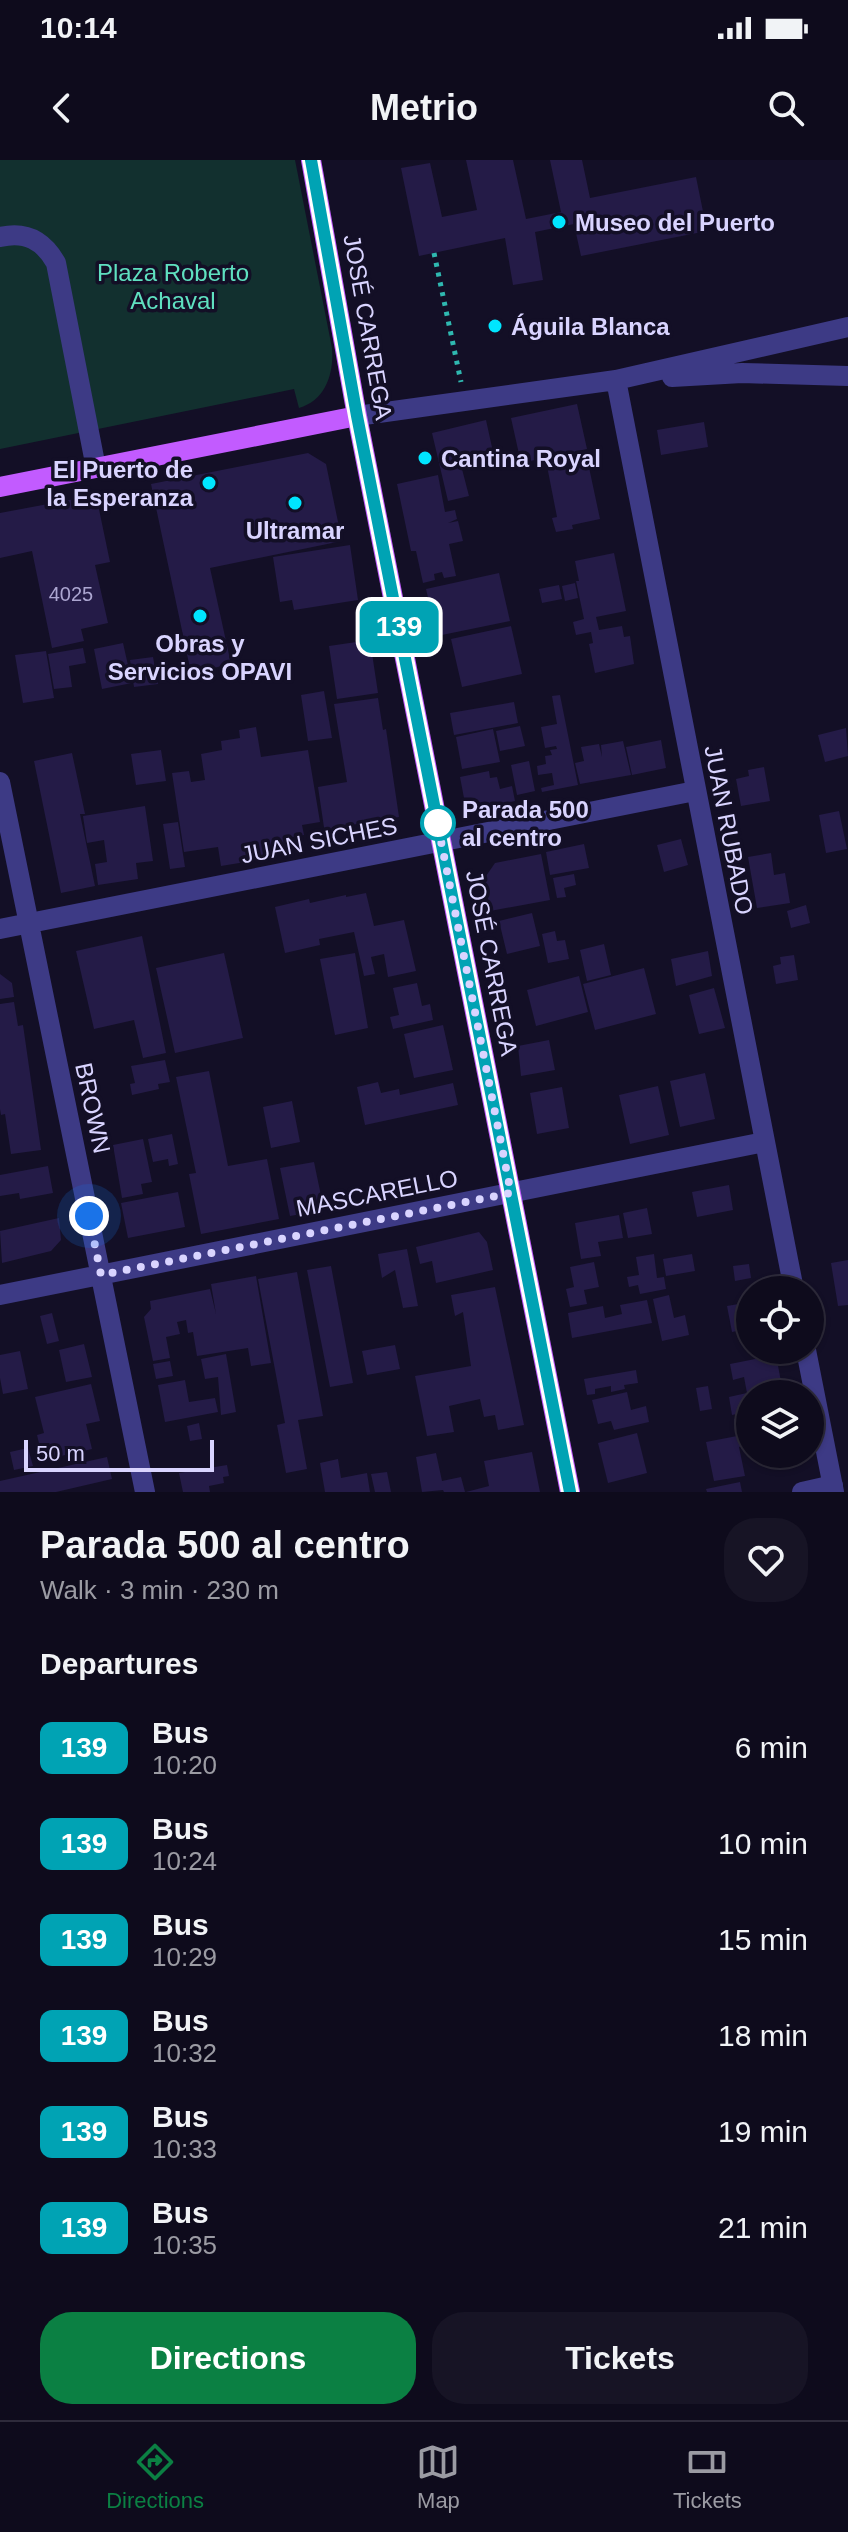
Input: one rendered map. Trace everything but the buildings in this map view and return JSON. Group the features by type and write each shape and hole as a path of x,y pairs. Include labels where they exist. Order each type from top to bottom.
{"main road":[{"name":"JOSÉ CARREGA","path":"311,160 357,416 570,1492"},
{"path":"0,487 357,416"}],"street":[{"path":"0,237 13,234 40,241 56,263 96,468"},
{"path":"357,416 616,380 848,327"},
{"path":"616,380 742,373 848,376"},
{"name":"JUAN RUBADO","path":"616,380 791,1276"},
{"name":"BROWN","path":"0,782 145,1492"},
{"name":"JUAN SICHES","path":"0,929 695,791"},
{"name":"MASCARELLO","path":"0,1295 764,1142"},
{"path":"802,1492 833,1489 809,1364"}],"path":[{"path":"434,253 466,402"}],"green space":[{"name":"Plaza Roberto Achaval","path":"0,160 295,160 332,348 330,376 322,392 299,408 294,389 0,449"}],"bus line":[{"name":"139","path":"311,160 357,416 570,1492"}],"place":[{"name":"Museo del Puerto","path":"559,222"},
{"name":"Águila Blanca","path":"495,326"},
{"name":"Cantina Royal","path":"425,458"},
{"name":"El Puerto de la Esperanza","path":"209,483"},
{"name":"Ultramar","path":"295,503"},
{"name":"Obras y Servicios OPAVI","path":"200,616"},
{"name":"Parada 500 al centro","path":"438,823"}],"route":[{"path":"89,1216 101,1275 511,1193 435,811 438,823"}]}
